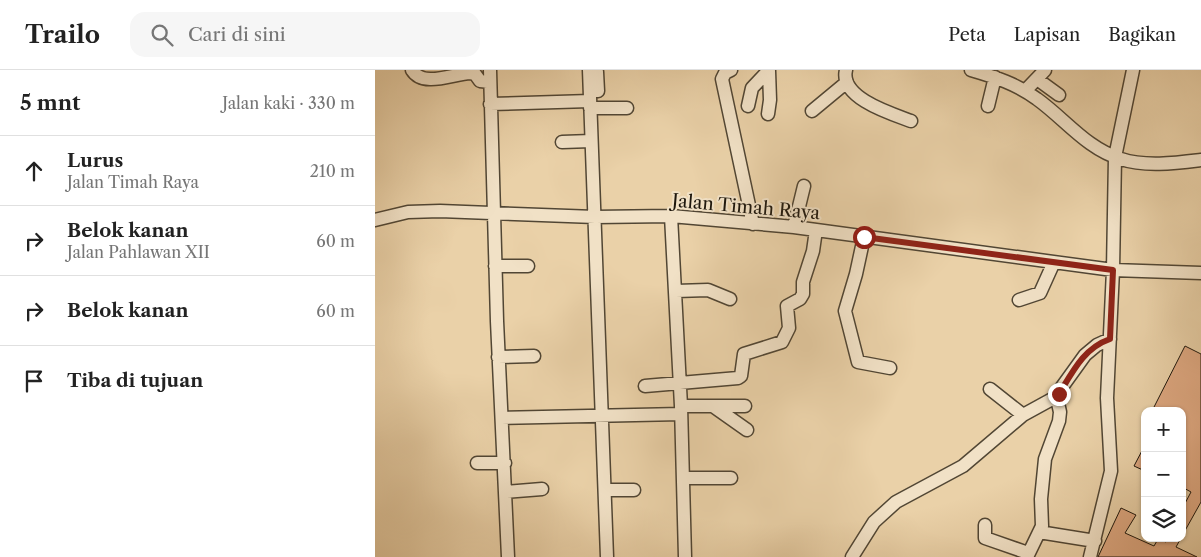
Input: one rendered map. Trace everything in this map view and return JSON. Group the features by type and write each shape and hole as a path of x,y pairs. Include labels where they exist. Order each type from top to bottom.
{"street":[{"path":"412,70 419,77 426,79 470,73 475,74 480,81 490,76 498,357 505,463 508,557"},
{"path":"590,70 593,100 591,142 606,490 607,557"},
{"path":"731,70 723,75 722,82 753,224"},
{"path":"748,106 752,88 769,70"},
{"path":"768,114 770,100 769,70"},
{"path":"971,70 995,77 1025,91 1095,147 1115,158 1145,162 1201,160"},
{"path":"1089,557 1095,541 1111,471 1107,398 1113,270 1115,158 1133,70"},
{"path":"1025,91 1041,74 1059,95"},
{"path":"812,111 847,76 863,100 872,106 911,121"},
{"path":"988,106 995,77"},
{"path":"490,104 593,100 627,108"},
{"path":"562,142 591,142"},
{"path":"794,227 804,186"},
{"name":"Jalan Timah Raya","path":"375,220 409,212 595,217 671,216 794,227 1113,270 1201,273"},
{"path":"671,216 681,384 685,557"},
{"path":"645,386 739,378 742,374 744,354 783,342 789,328 787,306 803,294 803,282 813,251 816,230"},
{"path":"864,237 845,314 859,362 890,368"},
{"path":"1019,300 1040,293 1053,262"},
{"path":"495,266 528,266"},
{"path":"676,291 708,290 730,299"},
{"path":"851,557 874,522 896,502 963,466 1023,415 1054,398 1085,355 1097,345 1110,339"},
{"path":"498,357 534,356"},
{"path":"990,389 1023,415"},
{"path":"985,525 985,538 1028,555 1042,526 1041,499 1045,459 1059,422 1059,406 1054,398"},
{"path":"502,418 681,410 713,406 745,406"},
{"path":"713,406 747,430"},
{"path":"477,463 505,463"},
{"path":"683,478 731,478"},
{"path":"505,492 542,489"},
{"path":"606,490 634,490"},
{"path":"1039,532 1095,541"}],"building":[{"path":"1185,346 1201,354 1201,502 1186,529 1186,501 1191,492 1186,489 1186,407 1154,407"},
{"path":"1141,453 1141,469 1134,466"},
{"path":"1121,508 1136,515 1125,533 1141,540 1141,542 1154,546 1156,542 1179,542 1176,547 1197,557 1098,557"}],"route":[{"path":"864,237 922,243 1113,270 1110,339 1092,348 1085,355 1059,394"}]}
